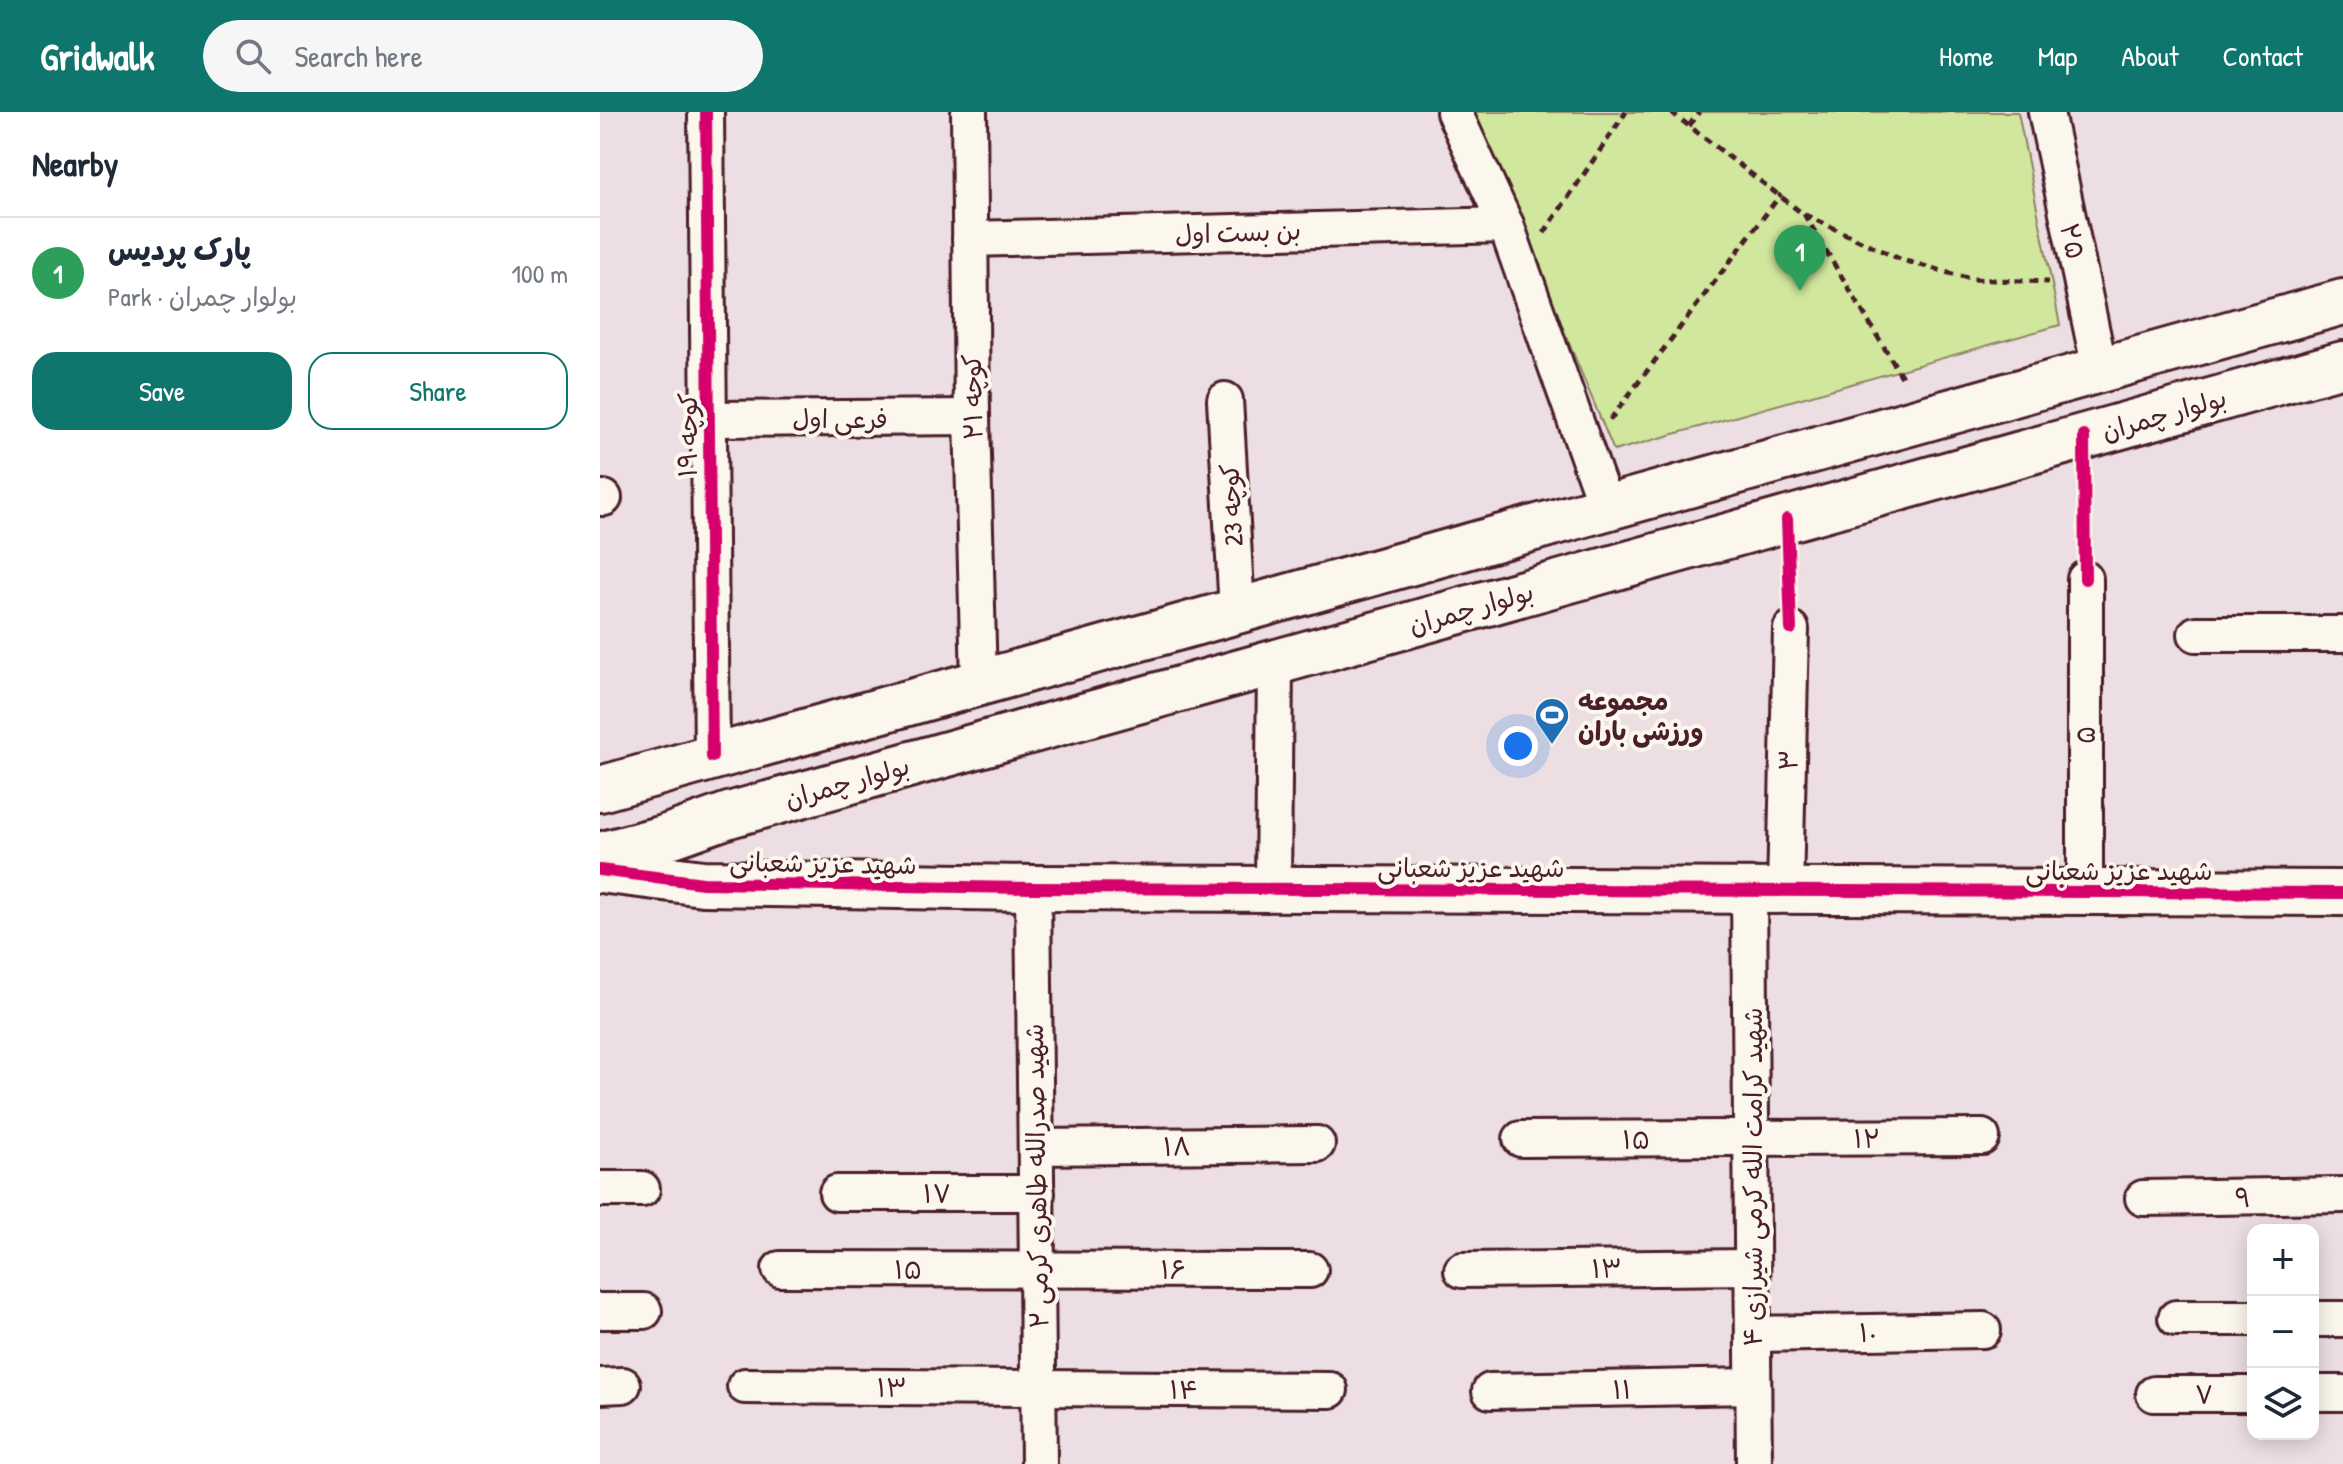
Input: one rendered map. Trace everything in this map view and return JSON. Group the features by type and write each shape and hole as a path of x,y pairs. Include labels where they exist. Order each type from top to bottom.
{"main road":[{"path":"600,789 2343,302"},
{"name":"بولوار چمران","path":"600,855 664,838 729,815 2343,364"},
{"name":"شهید عزیز شعبانی","path":"600,870 703,883 1033,888 2343,893"}],"street":[{"name":"کوچه ۱۹","path":"706,112 712,757"},
{"name":"کوچه ۲۱","path":"969,112 979,682"},
{"path":"1454,112 1506,225 1606,507"},
{"name":"۲۵","path":"2046,112 2100,370"},
{"name":"بن بست اول","path":"970,239 1506,225"},
{"name":"کوچه 23","path":"1225,400 1237,610"},
{"name":"فرعی اول","path":"709,419 972,417"},
{"name":"۵","path":"2085,579 2085,892"},
{"name":"۳","path":"1767,891 1791,629"},
{"path":"2196,634 2343,634"},
{"path":"1273,889 1275,662"},
{"name":"شهید صدرالله طاهری کرمی ۲","path":"1033,888 1039,1464"},
{"name":"شهید کرامت الله کرمی شیرازی ۴","path":"1754,1464 1751,1138 1767,891"},
{"name":"۱۲","path":"1751,1138 1982,1137"},
{"name":"۱۵","path":"1521,1139 1751,1138"},
{"name":"۱۸","path":"1036,1147 1317,1144"},
{"path":"600,1189 642,1189"},
{"name":"۱۷","path":"837,1193 1037,1193"},
{"name":"۹","path":"2143,1198 2343,1195"},
{"name":"۱۳","path":"1462,1270 1752,1267"},
{"name":"۱۵","path":"780,1269 1037,1269"},
{"name":"۱۶","path":"1037,1269 1310,1270"},
{"path":"600,1311 644,1311"},
{"path":"2176,1318 2247,1318"},
{"path":"2319,1319 2343,1319"},
{"name":"۱۰","path":"1753,1334 1983,1330"},
{"name":"۱۳","path":"745,1386 1038,1388"},
{"name":"۱۱","path":"1490,1391 1753,1386"},
{"name":"۱۴","path":"1038,1388 1330,1390"},
{"path":"2319,1393 2343,1393"},
{"name":"۷","path":"2154,1394 2247,1394"}],"path":[{"path":"1521,267 1626,112"},
{"path":"1671,112 1803,214 1905,382"},
{"path":"1689,126 1699,112"},
{"path":"1586,452 1781,194"},
{"path":"1803,214 1902,260 1971,279 2042,282 2081,279"}],"green space":[{"path":"1469,112 2018,112 2060,325 1614,451 1488,149"}],"cycle path":[{"path":"706,112 712,757"},
{"path":"2084,436 2085,579"},
{"path":"1787,519 1791,629"},
{"path":"600,870 703,883 1033,888 2343,893"}],"place":[{"name":"پارک پردیس","path":"1800,291"},
{"name":"مجموعه ورزشی باران","path":"1552,746"}]}
